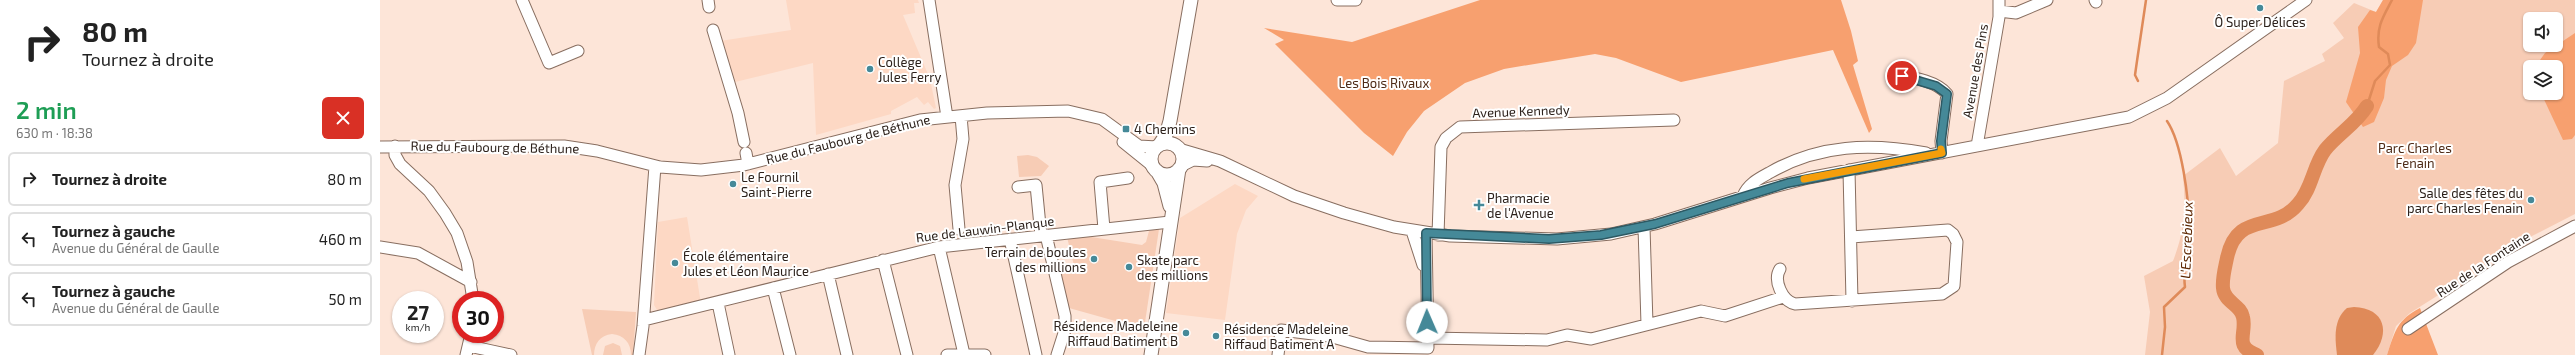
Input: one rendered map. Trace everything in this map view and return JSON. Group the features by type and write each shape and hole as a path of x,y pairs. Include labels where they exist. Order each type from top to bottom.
{"main road":[{"path":"1170,222 1169,199 1155,169 1151,156 1166,135 1178,80 1191,0"},
{"path":"1151,355 1170,222 1182,157 1178,148 1175,124 1178,80"},
{"name":"Rue du Faubourg de Béthune","path":"1158,146 1169,143 1178,148"},
{"path":"1155,169 1169,174 1180,167"}],"street":[{"path":"522,0 549,63 578,51"},
{"path":"930,0 947,117"},
{"path":"1337,0 1356,0"},
{"path":"1998,3 2016,13 2047,0"},
{"path":"2154,105 2214,56 2294,0"},
{"path":"1180,167 1191,161 1201,160 1237,169 1306,200 1362,219 1412,231 1438,235 1557,239 1593,236 1644,227 1788,183 1849,170 2119,120 2167,98 2306,0"},
{"name":"Avenue des Pins","path":"1977,146 1998,3"},
{"path":"713,30 722,66 738,113 744,142"},
{"path":"1893,74 1915,78 1941,88 1947,94 1938,154"},
{"name":"Rue du Faubourg de Béthune","path":"380,147 564,146 592,150 655,166 701,170 747,158 898,124 947,117 1008,112 1080,112 1106,121 1136,145 1158,146"},
{"path":"959,229 955,185 963,139 961,116"},
{"name":"Rue du Faubourg de Béthune","path":"961,116 1087,118 1110,129 1155,169"},
{"name":"Avenue Kennedy","path":"1438,235 1441,147 1446,138 1460,127 1674,120"},
{"path":"395,146 395,155 400,164 424,186 450,220 463,248 472,291"},
{"path":"1743,196 1751,184 1787,163 1823,150 1859,146 1938,154"},
{"name":"Rue du Faubourg de Béthune","path":"1178,148 1214,158 1237,169"},
{"path":"644,355 644,323 655,166"},
{"path":"1849,170 1852,301"},
{"path":"1104,229 1100,182 1128,178"},
{"path":"1018,187 1036,185 1044,235 1065,316 1065,330 1057,355"},
{"name":"Rue de Lauwin-Planque","path":"644,323 773,288 939,247 1170,222"},
{"name":"Rue de la Fontaine","path":"2408,329 2508,262 2575,226"},
{"path":"1644,227 1647,324"},
{"path":"1780,269 1778,278 1783,297 1795,304 1852,301 1948,292 1956,280 1957,242 1953,234 1945,230 1851,237"},
{"path":"1412,231 1426,275"},
{"path":"1426,233 1428,343"},
{"path":"1010,239 1036,355"},
{"path":"380,247 418,253 471,282"},
{"path":"939,247 967,354"},
{"path":"883,260 907,355"},
{"path":"828,274 847,355"},
{"path":"773,288 790,355"},
{"path":"1278,355 1281,330 1328,336 1352,344 1378,348 1428,343 1551,340 1567,335 1591,338 1704,311 1723,317 1783,297"},
{"path":"718,303 729,355"},
{"path":"638,355 644,323"},
{"path":"1350,355 1352,344"},
{"path":"468,350 512,355"},
{"path":"947,355 985,355"}],"shaded area":[{"name":"Collège Jules Ferry","path":"786,0 918,0 919,3 914,3 915,13 903,15 930,79 936,108 934,109 928,102 924,105 917,97 891,111 891,114 816,135 813,63 731,83 720,41 791,30"},
{"path":"1235,184 1258,196 1246,210 1237,234 1225,320 1166,313 1180,218"},
{"name":"École élémentaire Jules et Léon Maurice","path":"687,217 701,304 659,313 654,305 658,222"},
{"path":"2347,308 2364,308 2373,312 2382,323 2382,338 2379,347 2373,355 2337,355 2336,330 2339,318"}],"green space":[{"name":"Les Bois Rivaux","path":"1480,0 1841,0 1851,31 1858,61 1853,65 1872,129 1869,133 1833,50 1681,82 1616,58 1595,54 1504,69 1465,83 1424,111 1407,132 1393,156 1364,133 1275,44 1284,40 1264,28 1352,42"},
{"name":"Parc Charles Fenain","path":"2383,0 2575,0 2575,214 2532,236 2410,313 2396,326 2387,355 2145,355 2150,312 2144,276 2173,261 2184,219 2183,176 2220,148 2236,176 2278,143 2284,81 2325,61 2322,54 2344,38 2333,23 2354,3 2376,12"},
{"path":"2383,0 2423,0 2416,43 2408,55 2392,66 2386,80 2384,98 2374,122 2363,127 2346,102 2360,53 2358,27 2370,10 2376,12"},
{"path":"2575,33 2575,135 2572,139 2563,140 2544,100 2563,100 2563,60 2540,60 2546,52 2563,52 2563,41"},
{"path":"1028,155 1037,157 1049,166 1041,176 1019,177 1017,156"},
{"path":"1159,229 1144,329 1069,308 1059,274 1075,270 1067,237 1085,236 1142,245 1146,242 1149,231"},
{"path":"2420,308 2438,355 2387,355 2398,327 2406,317"},
{"path":"582,309 636,312 633,355 631,355 630,347 626,340 620,336 612,334 604,336 598,341 595,347 594,355 592,355"},
{"path":"613,343 620,346 622,355 603,355 605,346"}],"waterway":[{"name":"L'Escrebieux","path":"2138,81 2135,75 2146,0"},
{"name":"L'Escrebieux","path":"2367,106 2375,81 2390,65 2388,54 2379,47 2378,34 2381,22 2392,0"},
{"name":"L'Escrebieux","path":"2257,355 2245,348 2242,339 2244,323 2242,313 2224,293 2224,273 2232,243 2239,234 2247,228 2278,218 2288,213 2298,204 2310,185 2318,163 2325,150 2358,118 2367,106"},
{"name":"L'Escrebieux","path":"2162,355 2165,327 2164,307 2185,287 2184,272 2189,227 2188,202 2181,157 2177,143 2167,121"}],"slow traffic":[{"path":"1804,179 1942,153 1941,149"}],"place":[{"name":"Ô Super Délices","path":"2260,8"},
{"name":"Collège Jules Ferry","path":"870,69"},
{"name":"4 Chemins","path":"1126,129"},
{"name":"Le Fournil Saint-Pierre","path":"733,184"},
{"name":"Salle des fêtes du parc Charles Fenain","path":"2531,200"},
{"name":"Pharmacie de l'Avenue","path":"1479,205"},
{"name":"Terrain de boules des millions","path":"1094,259"},
{"name":"École élémentaire Jules et Léon Maurice","path":"675,263"},
{"name":"Skate parc des millions","path":"1129,267"},
{"name":"Résidence Madeleine Riffaud Batiment B","path":"1186,333"},
{"name":"Résidence Madeleine Riffaud Batiment A","path":"1216,336"}],"route":[{"path":"1427,322 1426,233 1450,236 1549,239 1580,238 1601,235 1655,224 1761,190 1788,183 1942,153 1941,141 1947,94 1936,86 1915,78 1902,76"}]}
